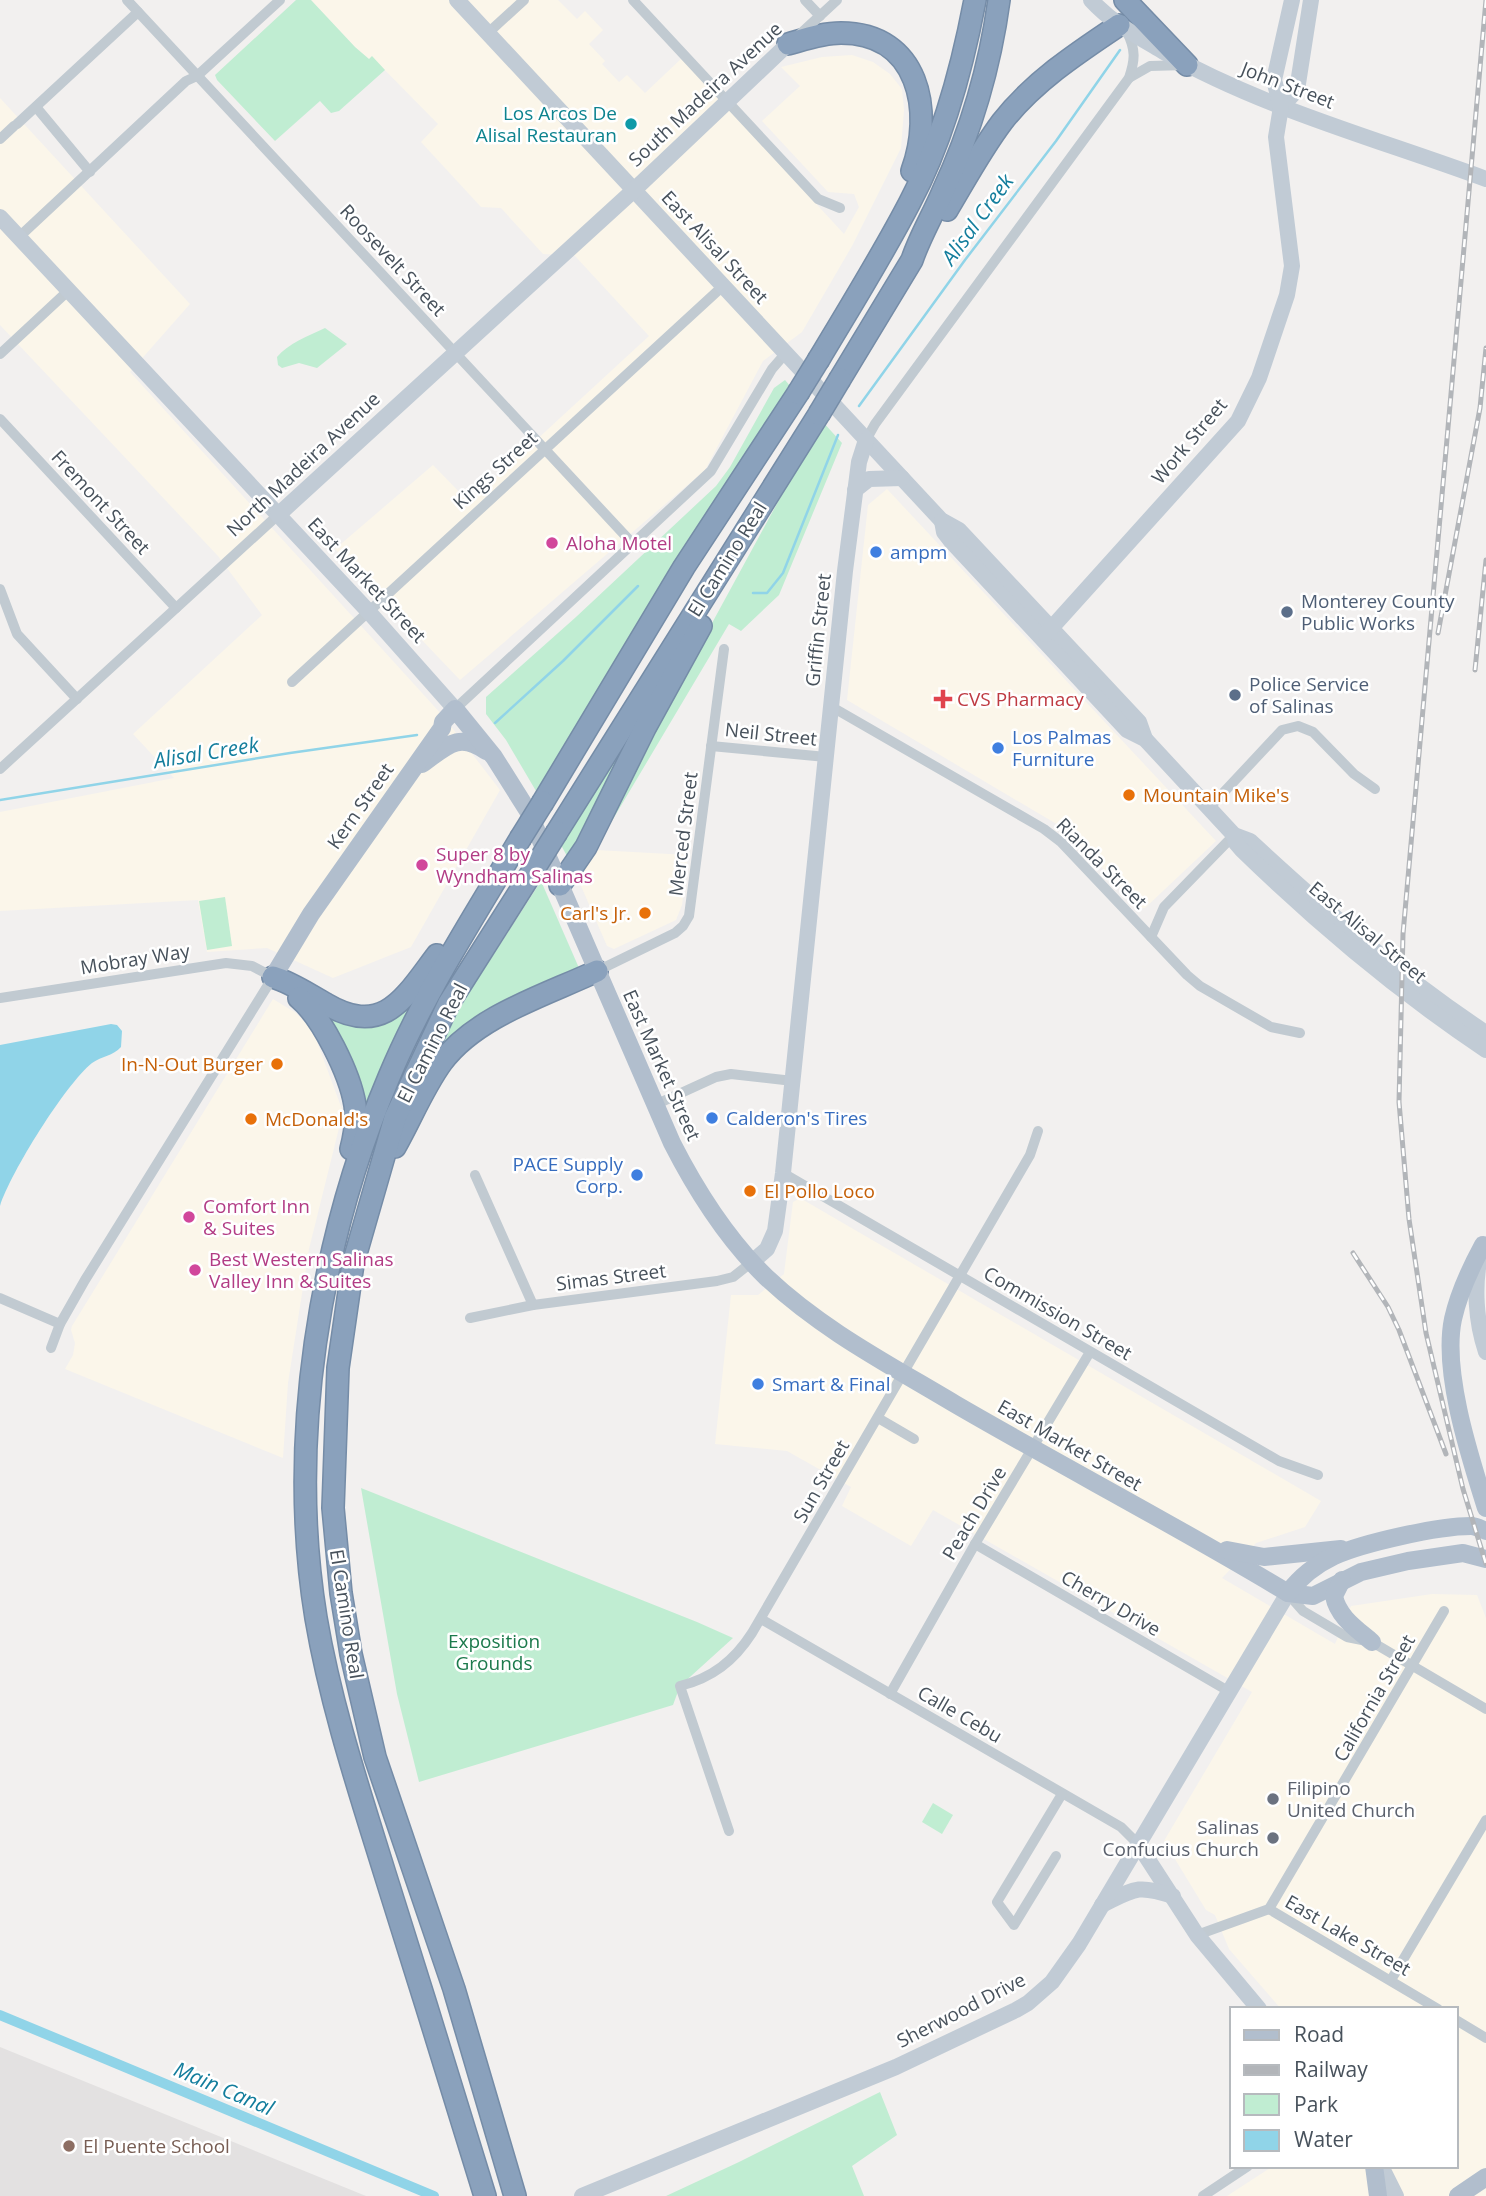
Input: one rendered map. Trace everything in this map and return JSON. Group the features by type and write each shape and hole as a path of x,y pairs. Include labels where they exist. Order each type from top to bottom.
{"highway":[{"name":"El Camino Real","path":"485,2196 339,1727 316,1619 306,1484 309,1388 330,1268 366,1134 400,1052 428,994 684,567 819,359 910,202 934,147 963,58 975,0"},
{"name":"El Camino Real","path":"515,2196 454,1989 375,1757 351,1654 333,1508 338,1368 352,1264 394,1118 449,1003 819,414 912,260 967,132 983,81 999,0"},
{"path":"1125,0 1187,65"},
{"path":"912,260 928,241 981,151 1014,108 1053,71 1122,28"},
{"path":"788,44 831,34 864,36 896,54 915,80 922,114 919,148 884,248"},
{"path":"560,885 586,847 645,728 740,554 748,525"},
{"path":"272,977 290,982 337,1011 352,1016 373,1017 391,1010 405,998 500,873"},
{"path":"376,1182 432,1076 459,1043 491,1020 597,971"},
{"path":"272,977 320,1019 352,1094 356,1122 341,1189 341,1219"},
{"path":"454,1989 523,2196"}],"main road":[{"name":"East Alisal Street","path":"457,0 942,521 944,531 951,541 1046,633 1127,730 1145,739 1234,835 1250,841 1350,931 1429,993 1486,1033"},
{"name":"John Street","path":"1091,0 1122,28 1241,92 1486,178"},
{"name":"Work Street","path":"1046,633 1238,421 1259,378 1287,295 1293,262 1276,136 1281,107 1274,80 1292,0"},
{"name":"Work Street","path":"1281,107 1297,90 1311,0"},
{"name":"South Madeira Avenue","path":"634,190 788,44"},
{"name":"North Madeira Avenue","path":"278,515 634,190"},
{"name":"East Market Street","path":"0,217 368,611 494,757 528,811 690,1178 718,1222 752,1262 822,1324 1033,1449 1288,1593"},
{"name":"Griffin Street","path":"752,1262 767,1249 775,1231 855,490 860,456 866,440"},
{"path":"855,490 869,479 902,478"},
{"name":"Kern Street","path":"272,977 311,914 442,728 443,722 455,709"},
{"path":"411,772 450,744 461,741 474,743 494,757"},
{"name":"East Alisal Street","path":"1234,835 1242,850 1326,928 1416,1000 1486,1050"},
{"path":"1485,1241 1478,1277 1477,1301 1481,1337 1486,1352"},
{"path":"1485,1241 1466,1276 1452,1322 1452,1365 1455,1396 1486,1508"},
{"path":"1288,1593 1298,1580 1314,1567 1334,1556 1358,1548 1440,1530 1474,1526 1486,1534 1463,1553"},
{"path":"1199,1542 1236,1553 1264,1557 1358,1548"},
{"path":"1288,1593 1313,1596 1361,1572 1408,1561 1463,1553 1486,1559"},
{"path":"1342,1580 1334,1596 1338,1608 1342,1615 1372,1642"},
{"name":"Sherwood Drive","path":"582,2196 896,2067 1028,2003 1063,1969 1288,1593"},
{"path":"1138,1844 1197,1935 1257,2007"},
{"path":"1101,1906 1134,1889 1150,1888 1173,1896"},
{"path":"1374,2168 1378,2196"},
{"path":"1382,2168 1396,2196"},
{"path":"1458,2196 1486,2178"}],"street":[{"name":"Roosevelt Street","path":"127,0 633,544"},
{"path":"19,237 186,81 197,76 280,0"},
{"path":"488,33 524,0"},
{"path":"633,0 818,199 840,208"},
{"path":"805,0 820,16"},
{"name":"South Madeira Avenue","path":"788,44 837,0"},
{"path":"0,139 138,12"},
{"name":"Griffin Street","path":"866,440 875,424 1129,78 1135,61 1134,46 1122,28"},
{"path":"1129,78 1150,66 1187,65"},
{"path":"36,107 90,172"},
{"name":"Kings Street","path":"292,682 723,286"},
{"path":"0,355 69,290"},
{"name":"Kern Street","path":"455,709 711,471 772,369 785,354"},
{"name":"Fremont Street","path":"0,419 176,608"},
{"name":"North Madeira Avenue","path":"0,769 278,515"},
{"path":"0,589 17,634 77,699"},
{"name":"Merced Street","path":"597,971 675,933 690,916 724,649"},
{"name":"Rianda Street","path":"832,706 1044,829 1061,842 1200,986 1271,1027 1300,1033"},
{"path":"1209,808 1282,730 1298,726 1313,732 1354,774 1375,789"},
{"name":"Neil Street","path":"711,746 826,757"},
{"path":"1151,937 1164,907 1234,835"},
{"name":"Mobray Way","path":"0,998 226,963 252,966 272,977"},
{"name":"Kern Street","path":"51,1348 60,1324 272,977"},
{"path":"657,1104 716,1077 731,1074 793,1081"},
{"name":"Sun Street","path":"729,1831 680,1686 695,1682 721,1668 743,1646 761,1619 1030,1155 1038,1131"},
{"name":"Commission Street","path":"783,1173 1279,1461 1318,1475"},
{"path":"475,1175 533,1305"},
{"name":"Simas Street","path":"470,1318 533,1305 717,1281 733,1277 752,1262"},
{"path":"0,1298 60,1324"},
{"name":"Peach Drive","path":"890,1694 975,1544 1090,1352"},
{"path":"878,1418 914,1439"},
{"name":"Cherry Drive","path":"975,1544 1230,1692"},
{"name":"East Market Street","path":"1288,1593 1303,1611 1347,1637 1372,1642 1486,1709"},
{"name":"California Street","path":"1269,1909 1444,1611"},
{"name":"Calle Cebu","path":"761,1619 1121,1828 1138,1844"},
{"path":"1056,1856 1014,1925 997,1902 1062,1794"},
{"path":"1391,1980 1486,1820"},
{"name":"East Lake Street","path":"1197,1935 1269,1909 1435,2007"},
{"path":"1458,2023 1486,2038"},
{"path":"1203,2196 1245,2168"}],"shaded area":[{"path":"311,0 558,0 577,19 585,11 603,30 589,44 605,61 602,64 619,82 627,75 645,93 682,58 844,234 859,207 854,194 828,192 762,121 800,86 781,67 822,57 852,55 873,62 890,74 902,89 904,110 901,148 852,246 802,332 763,361 705,470 460,680 335,549 433,465 469,502 649,336 575,256 543,254 501,208 481,207 421,142 438,124 372,57 369,59 355,47"},
{"path":"0,98 190,304 130,372 443,716 500,790 411,947 333,978 267,948 207,952 198,900 0,911 0,812 174,778 133,734 262,615 218,556 0,325"},
{"path":"887,489 1216,841 1145,908 1140,908 1060,826 847,700 868,505"},
{"path":"596,850 688,855 682,905 676,920 614,949 607,946 578,879"},
{"path":"273,999 296,1013 308,1026 316,1039 343,1112 309,1249 288,1383 283,1458 65,1369 73,1355 75,1343 72,1326"},
{"path":"800,1198 1321,1501 1305,1527 1256,1543 1222,1578 1335,1644 1351,1606 1432,1594 1477,1595 1486,1618 1486,2196 1227,2196 1270,2168 1458,2168 1458,2007 1279,2007 1229,1949 1215,1915 1206,1910 1164,1841 1252,1692 933,1510 911,1546 842,1506 851,1487 787,1451 715,1444 731,1295 758,1295 784,1274 793,1202"},
{"path":"0,2047 366,2196 0,2196"}],"green space":[{"path":"296,0 311,0 355,47 369,59 372,56 385,70 339,111 331,113 320,101 275,141 215,75"},
{"path":"325,328 347,344 317,368 299,363 282,368 278,365 277,357 287,348"},
{"path":"785,380 791,387 536,791 506,740 486,714 486,697 716,486 730,467 774,388"},
{"path":"822,421 842,443 779,595 741,631 729,624 578,878 576,873"},
{"path":"660,683 580,845 568,858 561,845"},
{"path":"541,881 579,968 424,1069 468,994"},
{"path":"225,897 232,946 207,950 199,901"},
{"path":"408,1005 365,1106 350,1075 350,1056 325,1010"},
{"name":"Exposition Grounds","path":"361,1488 733,1638 680,1686 673,1705 419,1782 397,1694"},
{"path":"933,1803 953,1815 942,1834 922,1822"},
{"path":"880,2092 897,2135 852,2166 864,2196 666,2196 739,2162"}],"water":[{"path":"117,1025 122,1031 121,1047 92,1063 68,1090 15,1172 0,1206 0,1045"}],"waterway":[{"name":"Alisal Creek","path":"859,406 1056,141 1120,50"},
{"name":"Alisal Creek","path":"753,593 767,593 783,573 838,435"},
{"name":"Alisal Creek","path":"495,723 563,661 638,586"},
{"name":"Alisal Creek","path":"0,800 417,735"},
{"name":"Main Canal","path":"0,2015 434,2196"}],"railway":[{"path":"1486,0 1403,934 1399,1102 1409,1219 1426,1333 1463,1489 1486,1564"},
{"path":"1438,633 1480,408 1486,348"},
{"path":"1475,670 1486,560"},
{"path":"1353,1253 1388,1307 1399,1330 1446,1454"}],"place":[{"name":"Los Arcos De Alisal Restauran","path":"631,124"},
{"name":"Aloha Motel","path":"552,543"},
{"name":"ampm","path":"876,552"},
{"name":"Monterey County Public Works","path":"1287,612"},
{"name":"Police Service of Salinas","path":"1235,695"},
{"name":"CVS Pharmacy","path":"943,699"},
{"name":"Los Palmas Furniture","path":"998,748"},
{"name":"Mountain Mike's","path":"1129,795"},
{"name":"Super 8 by Wyndham Salinas","path":"422,865"},
{"name":"Carl's Jr.","path":"645,913"},
{"name":"In-N-Out Burger","path":"277,1064"},
{"name":"Calderon's Tires","path":"712,1118"},
{"name":"McDonald's","path":"251,1119"},
{"name":"PACE Supply Corp.","path":"637,1175"},
{"name":"El Pollo Loco","path":"750,1191"},
{"name":"Comfort Inn & Suites","path":"189,1217"},
{"name":"Best Western Salinas Valley Inn & Suites","path":"195,1270"},
{"name":"Smart & Final","path":"758,1384"},
{"name":"Filipino United Church","path":"1273,1799"},
{"name":"Salinas Confucius Church","path":"1273,1838"},
{"name":"El Puente School","path":"69,2146"}]}
